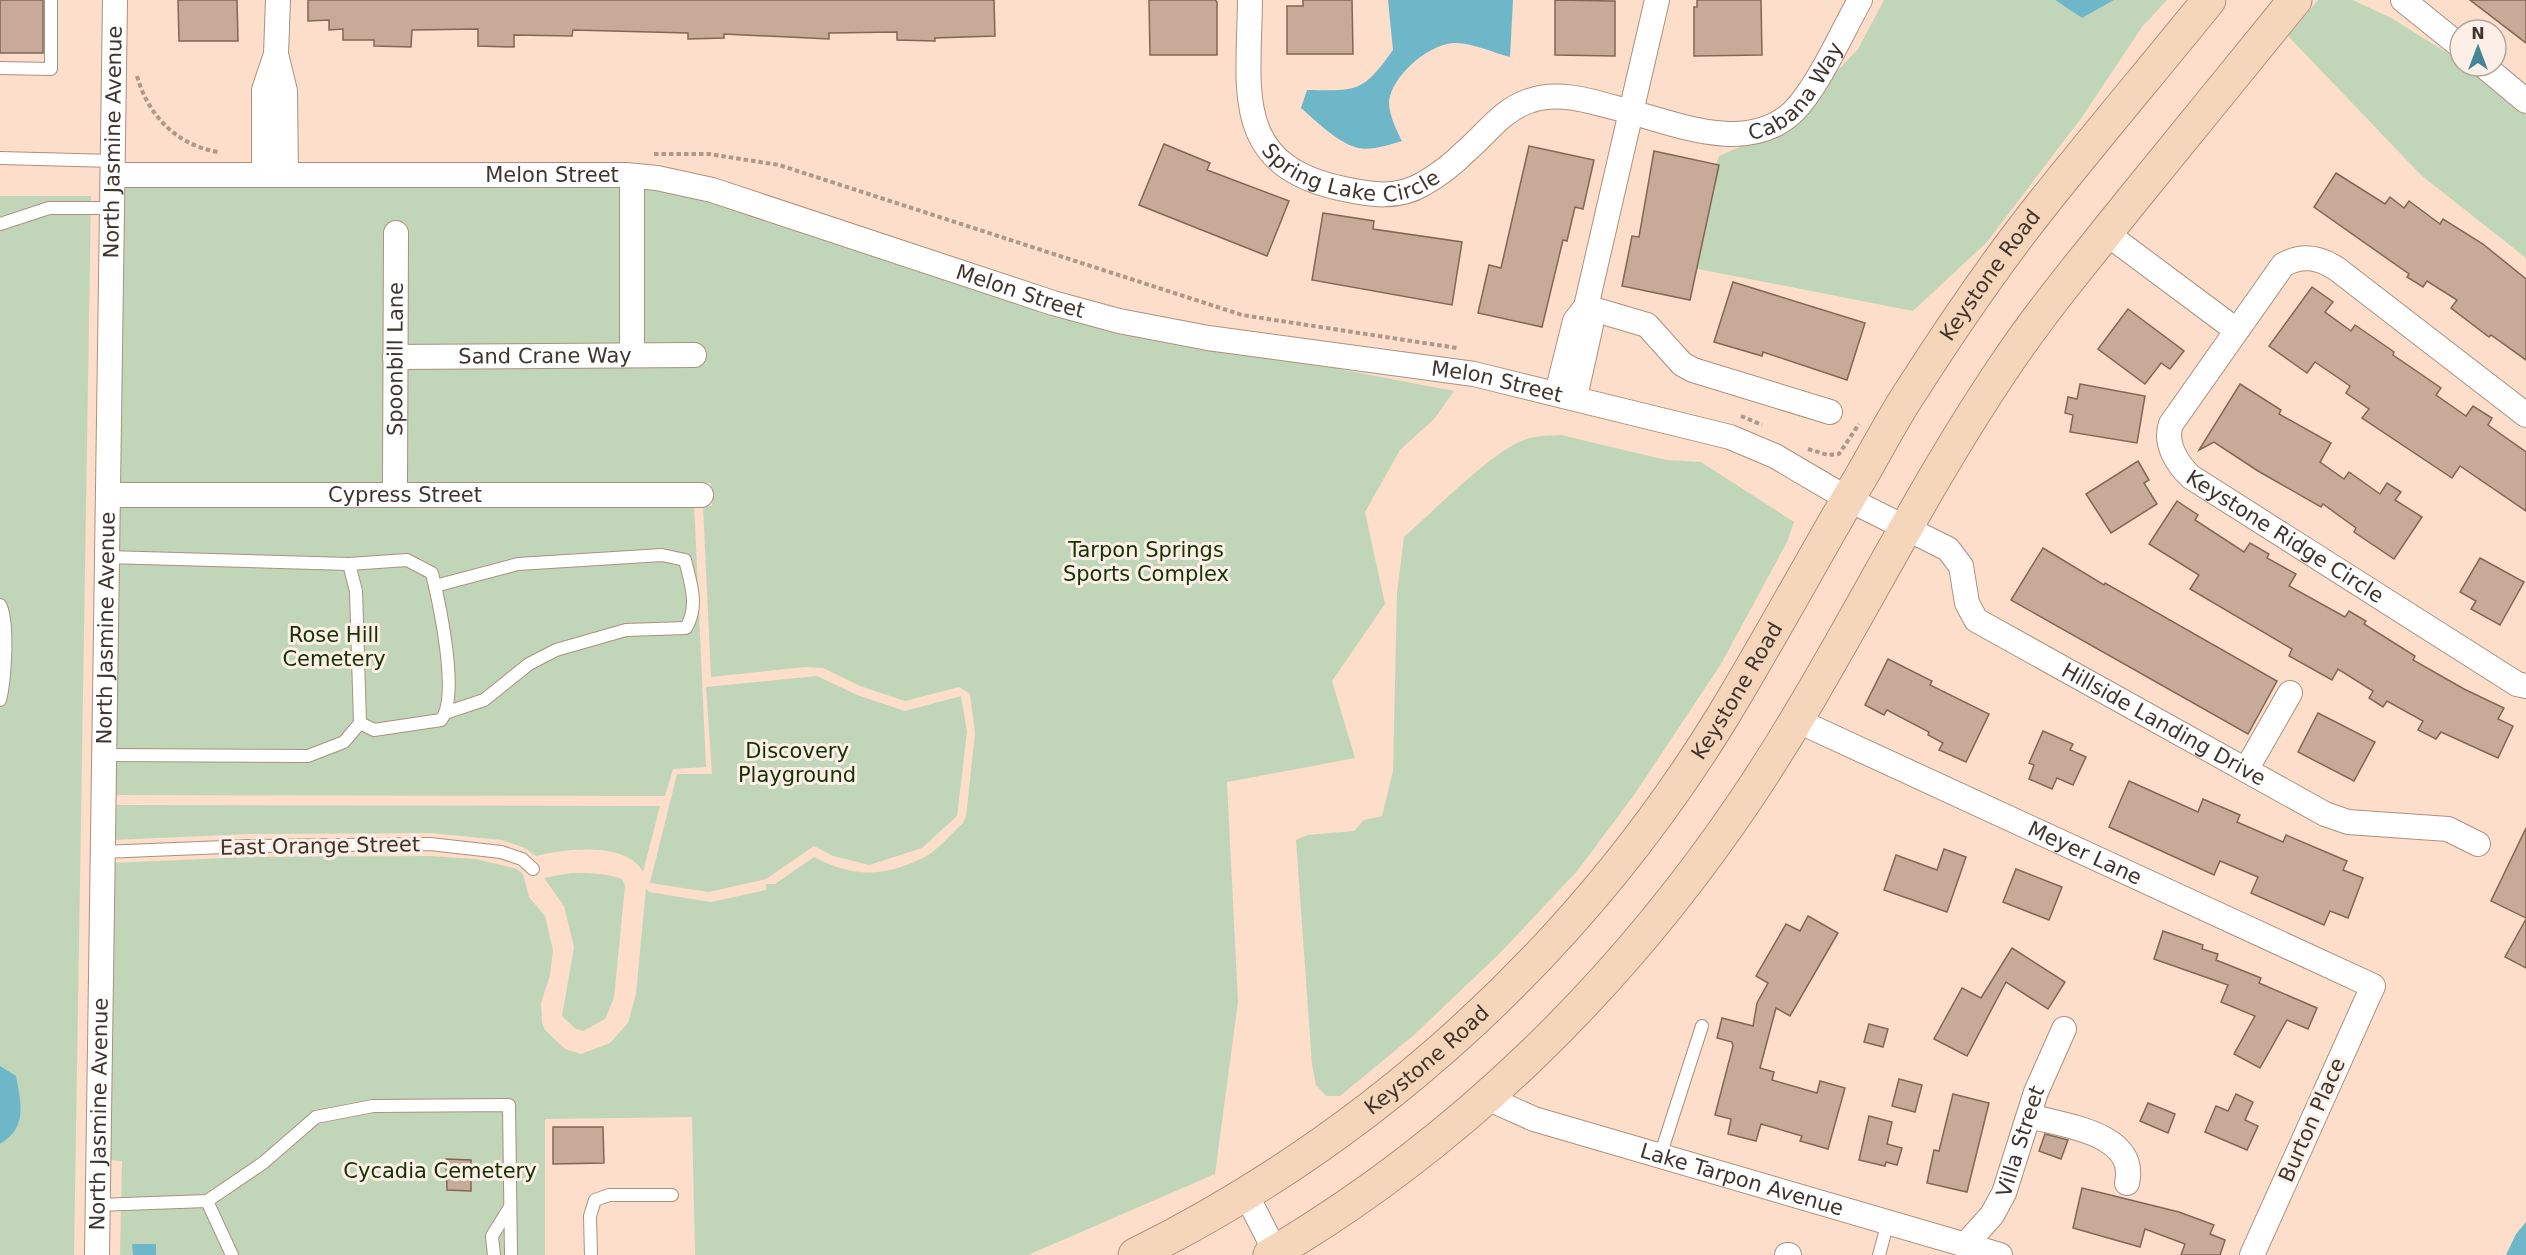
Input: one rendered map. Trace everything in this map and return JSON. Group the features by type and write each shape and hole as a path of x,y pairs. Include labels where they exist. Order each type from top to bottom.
{"main road":[{"name":"Keystone Road","path":"1135,1255 1246,1194 1319,1147 1408,1079 1476,1019 1546,950 1606,881 1668,800 1723,716 1911,391 1998,262 2079,158 2209,0"},
{"path":"1274,1254 1347,1206 1487,1098 1590,998 1668,907 1746,798 1796,720 1906,526 2004,368 2050,302 2295,0"}],"street":[{"name":"North Jasmine Avenue","path":"97,1255 115,0"},
{"path":"275,175 285,91 276,54 278,0"},
{"name":"Spring Lake Circle","path":"1250,0 1249,91 1252,113 1257,127 1280,164 1326,184 1370,194 1407,191 1446,169 1509,110 1545,96 1562,96 1631,112"},
{"path":"1566,395 1575,321 1586,307 1657,0"},
{"name":"Cabana Way","path":"1631,112 1686,127 1724,134 1754,132 1773,125 1794,111 1809,92 1860,0"},
{"path":"2403,0 2448,36"},
{"path":"2498,78 2526,101"},
{"name":"Melon Street","path":"114,168 275,175 632,176 657,178 712,190 1061,305 1119,321 1208,338 1465,372 1566,395 1739,440 1797,468 1848,500 1906,526"},
{"path":"632,176 632,354"},
{"name":"Spoonbill Lane","path":"395,483 396,233"},
{"path":"2106,233 2236,330"},
{"name":"Keystone Ridge Circle","path":"2526,415 2337,269 2318,259 2298,259 2283,266 2236,330 2169,430 2171,447 2187,473 2517,684 2526,686"},
{"path":"1586,307 1647,325 1682,364 1693,370 1830,412"},
{"name":"Sand Crane Way","path":"395,357 694,355"},
{"name":"Cypress Street","path":"108,495 701,495"},
{"name":"Hillside Landing Drive","path":"1906,526 1955,555 1961,566 1969,609 1976,620 2341,821 2448,830 2478,844"},
{"path":"2246,770 2290,693"},
{"name":"Meyer Lane","path":"1796,720 2373,986"},
{"name":"Burton Place","path":"2252,1255 2373,986"},
{"name":"Villa Street","path":"1966,1244 1992,1215 2004,1193 2036,1092 2064,1029"},
{"name":"Lake Tarpon Avenue","path":"1487,1098 1534,1119 1966,1244 1993,1254"},
{"path":"2030,1116 2114,1143 2126,1158 2127,1183"},
{"path":"1246,1194 1274,1254"}],"lane":[{"path":"0,68 51,69 51,0"},
{"path":"0,158 114,168"},
{"path":"0,224 49,208 113,208"},
{"path":"360,723 374,730 441,720 448,712 484,700 529,664 556,650 626,630 686,628 693,616 693,594 685,560 662,555 518,564 435,586"},
{"path":"106,557 349,564 407,560 432,573 448,668 448,712"},
{"path":"103,754 308,756 344,742 360,723 356,591 349,564"},
{"path":"0,605 4,631 0,700"},
{"name":"East Orange Street","path":"102,852 258,846 430,844 501,852 522,859 533,869"},
{"path":"1660,1156 1702,1026"},
{"path":"98,1204 207,1201 263,1163 316,1117 373,1106 509,1105 511,1255"},
{"path":"591,1255 590,1216 595,1200 609,1195 672,1195"},
{"path":"207,1201 232,1255"},
{"path":"494,1255 492,1236 511,1206"},
{"path":"1879,1255 1888,1222"}],"green space":[{"path":"1884,0 2055,0 2082,18 2114,0 2167,0 2142,27 2082,117 1987,242 1913,311 1693,268 1698,224 1719,156 1784,127 1858,49"},
{"path":"2318,0 2353,0 2393,19 2448,53 2448,78 2481,78 2526,115 2526,258 2421,175 2288,36"},
{"name":"Tarpon Springs Sports Complex","path":"124,187 626,187 655,189 709,202 1103,329 1154,341 1308,363 1454,391 1434,419 1400,450 1365,512 1385,604 1332,681 1355,758 1227,782 1238,1002 1215,1174 1028,1255 695,1255 692,1117 545,1119 545,1255 120,1255 122,1161 109,1160 112,863 249,857 430,856 475,859 517,869 523,874 529,897 545,916 553,950 550,975 541,1003 542,1023 545,1030 565,1049 581,1054 610,1043 628,1023 636,994 646,888 649,892 711,902 766,890 766,884 775,884 814,857 842,869 868,873 895,869 923,858 944,842 966,817 975,733 970,694 959,687 905,701 860,686 823,668 805,667 711,677 703,506 712,506 711,483 118,484"},
{"path":"0,196 91,196 74,1255 0,1255"},
{"path":"1561,435 1666,460 1701,462 1794,522 1787,542 1721,664 1634,795 1578,870 1501,952 1414,1035 1340,1096 1326,1096 1316,1085 1312,1065 1296,840 1307,835 1354,831 1364,820 1382,816 1393,771 1397,593 1404,537 1462,484 1510,447 1533,437"},
{"name":"Rose Hill Cemetery","path":"117,497 694,502 706,767 673,769 665,796 109,795"},
{"name":"Discovery Playground","path":"817,676 857,695 905,711 961,696 967,732 957,816 922,848 869,865 833,856 814,846 766,879 709,892 650,883 677,774 712,774 706,687"},
{"path":"113,805 660,806 643,872 635,862 609,851 562,851 536,856 525,848 502,840 431,833 249,834 113,840"},
{"path":"571,873 616,877 622,879 625,886 614,998 605,1019 583,1031 576,1029 562,1016 574,947 564,906 544,878"}],"water":[{"path":"1388,0 1513,0 1510,57 1463,43 1446,44 1426,53 1407,69 1390,96 1390,113 1402,141 1366,149 1355,147 1334,135 1301,108 1307,90 1338,90 1358,86 1383,64 1393,50"},
{"path":"2055,0 2114,0 2082,18"},
{"path":"0,1066 16,1076 21,1105 19,1122 15,1130 0,1144"},
{"path":"2526,1222 2526,1255 2506,1255 2516,1234"},
{"path":"132,1244 156,1244 156,1255 133,1255"}],"building":[{"path":"0,0 43,0 43,53 0,53"},
{"path":"178,0 237,0 238,41 179,41"},
{"path":"308,0 994,0 995,36 935,38 935,41 897,40 897,32 829,33 829,39 724,34 724,38 688,39 688,33 573,30 572,36 514,35 514,47 478,46 478,29 412,30 411,47 374,46 374,40 343,40 343,29 329,30 329,20 308,21"},
{"path":"1149,0 1215,0 1217,2 1217,55 1150,55"},
{"path":"1303,0 1352,0 1353,54 1287,54 1287,6 1303,6"},
{"path":"1555,0 1615,1 1615,56 1555,55"},
{"path":"1697,0 1761,0 1762,55 1694,56 1694,7 1697,7"},
{"path":"2470,0 2526,0 2526,43 2508,29 2508,18 2493,18"},
{"path":"1164,144 1210,163 1207,170 1289,201 1267,256 1139,205"},
{"path":"1529,146 1594,160 1583,209 1575,207 1567,241 1563,240 1542,327 1478,313 1489,265 1501,268"},
{"path":"1654,151 1719,165 1690,300 1622,286 1632,236 1639,237"},
{"path":"2336,173 2385,204 2390,197 2404,208 2409,201 2440,224 2443,219 2483,244 2526,279 2526,360 2491,335 2489,337 2451,308 2457,300 2427,281 2423,287 2407,277 2409,274 2314,207"},
{"path":"1323,213 1374,221 1373,229 1462,242 1452,305 1312,280"},
{"path":"1733,282 1865,323 1847,380 1763,352 1762,356 1714,342"},
{"path":"2312,287 2333,302 2325,312 2351,331 2355,325 2394,352 2393,355 2441,388 2436,395 2466,416 2473,406 2492,418 2488,425 2526,452 2526,511 2460,466 2452,478 2362,418 2369,409 2346,393 2350,386 2315,362 2307,373 2269,346"},
{"path":"2128,309 2184,351 2170,369 2161,363 2145,384 2098,349"},
{"path":"2080,384 2145,396 2137,443 2070,432 2073,415 2065,413 2068,397 2077,399"},
{"path":"2240,384 2281,410 2279,414 2331,443 2320,462 2344,479 2349,472 2380,494 2387,483 2401,492 2395,500 2422,517 2394,559 2354,532 2356,528 2323,504 2321,507 2258,471 2214,442 2199,450"},
{"path":"2138,461 2149,480 2144,483 2157,504 2111,533 2086,494"},
{"path":"2177,501 2198,515 2195,520 2244,552 2250,543 2269,554 2267,558 2296,574 2289,586 2345,617 2349,611 2366,621 2364,624 2415,656 2413,660 2464,689 2504,708 2498,719 2513,726 2498,758 2441,732 2436,739 2418,730 2423,721 2387,701 2383,707 2369,698 2373,691 2338,669 2332,680 2289,656 2292,649 2190,589 2199,575 2149,544"},
{"path":"2043,548 2104,585 2105,583 2277,681 2248,734 2011,600"},
{"path":"2480,558 2524,582 2500,625 2471,609 2476,601 2460,592"},
{"path":"1888,659 1932,681 1930,685 1989,714 1966,762 1939,750 1943,743 1928,735 1929,732 1887,710 1884,715 1865,705"},
{"path":"2318,713 2375,742 2354,781 2298,752"},
{"path":"2043,731 2073,744 2070,750 2086,757 2073,785 2057,778 2052,789 2029,779 2034,765 2029,763"},
{"path":"2129,781 2198,812 2203,799 2240,815 2237,822 2283,842 2286,835 2347,861 2343,870 2363,878 2348,918 2330,911 2324,925 2251,893 2258,877 2220,861 2214,875 2109,827"},
{"path":"2526,828 2526,918 2491,901"},
{"path":"1944,849 1966,857 1947,912 1884,890 1896,855 1937,870"},
{"path":"2016,869 2062,887 2049,920 2003,902"},
{"path":"1808,916 1838,933 1790,1016 1776,1008 1760,1068 1774,1072 1772,1080 1817,1093 1820,1081 1845,1088 1828,1149 1800,1141 1802,1136 1761,1124 1756,1141 1728,1134 1731,1119 1715,1115 1733,1046 1732,1042 1717,1038 1722,1018 1753,1026 1757,1003 1768,983 1756,976 1786,924 1800,931"},
{"path":"2526,919 2526,968 2505,957"},
{"path":"2163,931 2203,945 2202,949 2218,954 2216,960 2261,978 2259,983 2317,1008 2308,1029 2287,1020 2260,1068 2234,1054 2255,1016 2221,1002 2228,985 2154,959"},
{"path":"2012,948 2065,982 2048,1009 2006,982 1967,1056 1934,1039 1962,988 1981,998"},
{"path":"1869,1024 1888,1029 1883,1047 1864,1042"},
{"path":"1899,1079 1922,1085 1915,1112 1892,1106"},
{"path":"1953,1094 1989,1103 1967,1192 1927,1183 1934,1150 1939,1151"},
{"path":"2236,1094 2253,1102 2245,1120 2258,1126 2247,1150 2205,1132 2216,1106 2228,1111"},
{"path":"2148,1103 2175,1114 2168,1133 2140,1121"},
{"path":"1869,1116 1892,1122 1887,1144 1902,1148 1897,1165 1886,1162 1885,1166 1859,1160"},
{"path":"553,1127 603,1127 604,1163 553,1164"},
{"path":"2045,1134 2068,1140 2061,1159 2039,1151"},
{"path":"446,1159 471,1160 471,1191 447,1190"},
{"path":"2082,1188 2179,1212 2214,1225 2210,1234 2225,1240 2220,1255 2181,1255 2185,1244 2145,1229 2140,1247 2073,1228"}],"park label":[{"name":"Cycadia Cemetery","path":"440,1171"}]}
